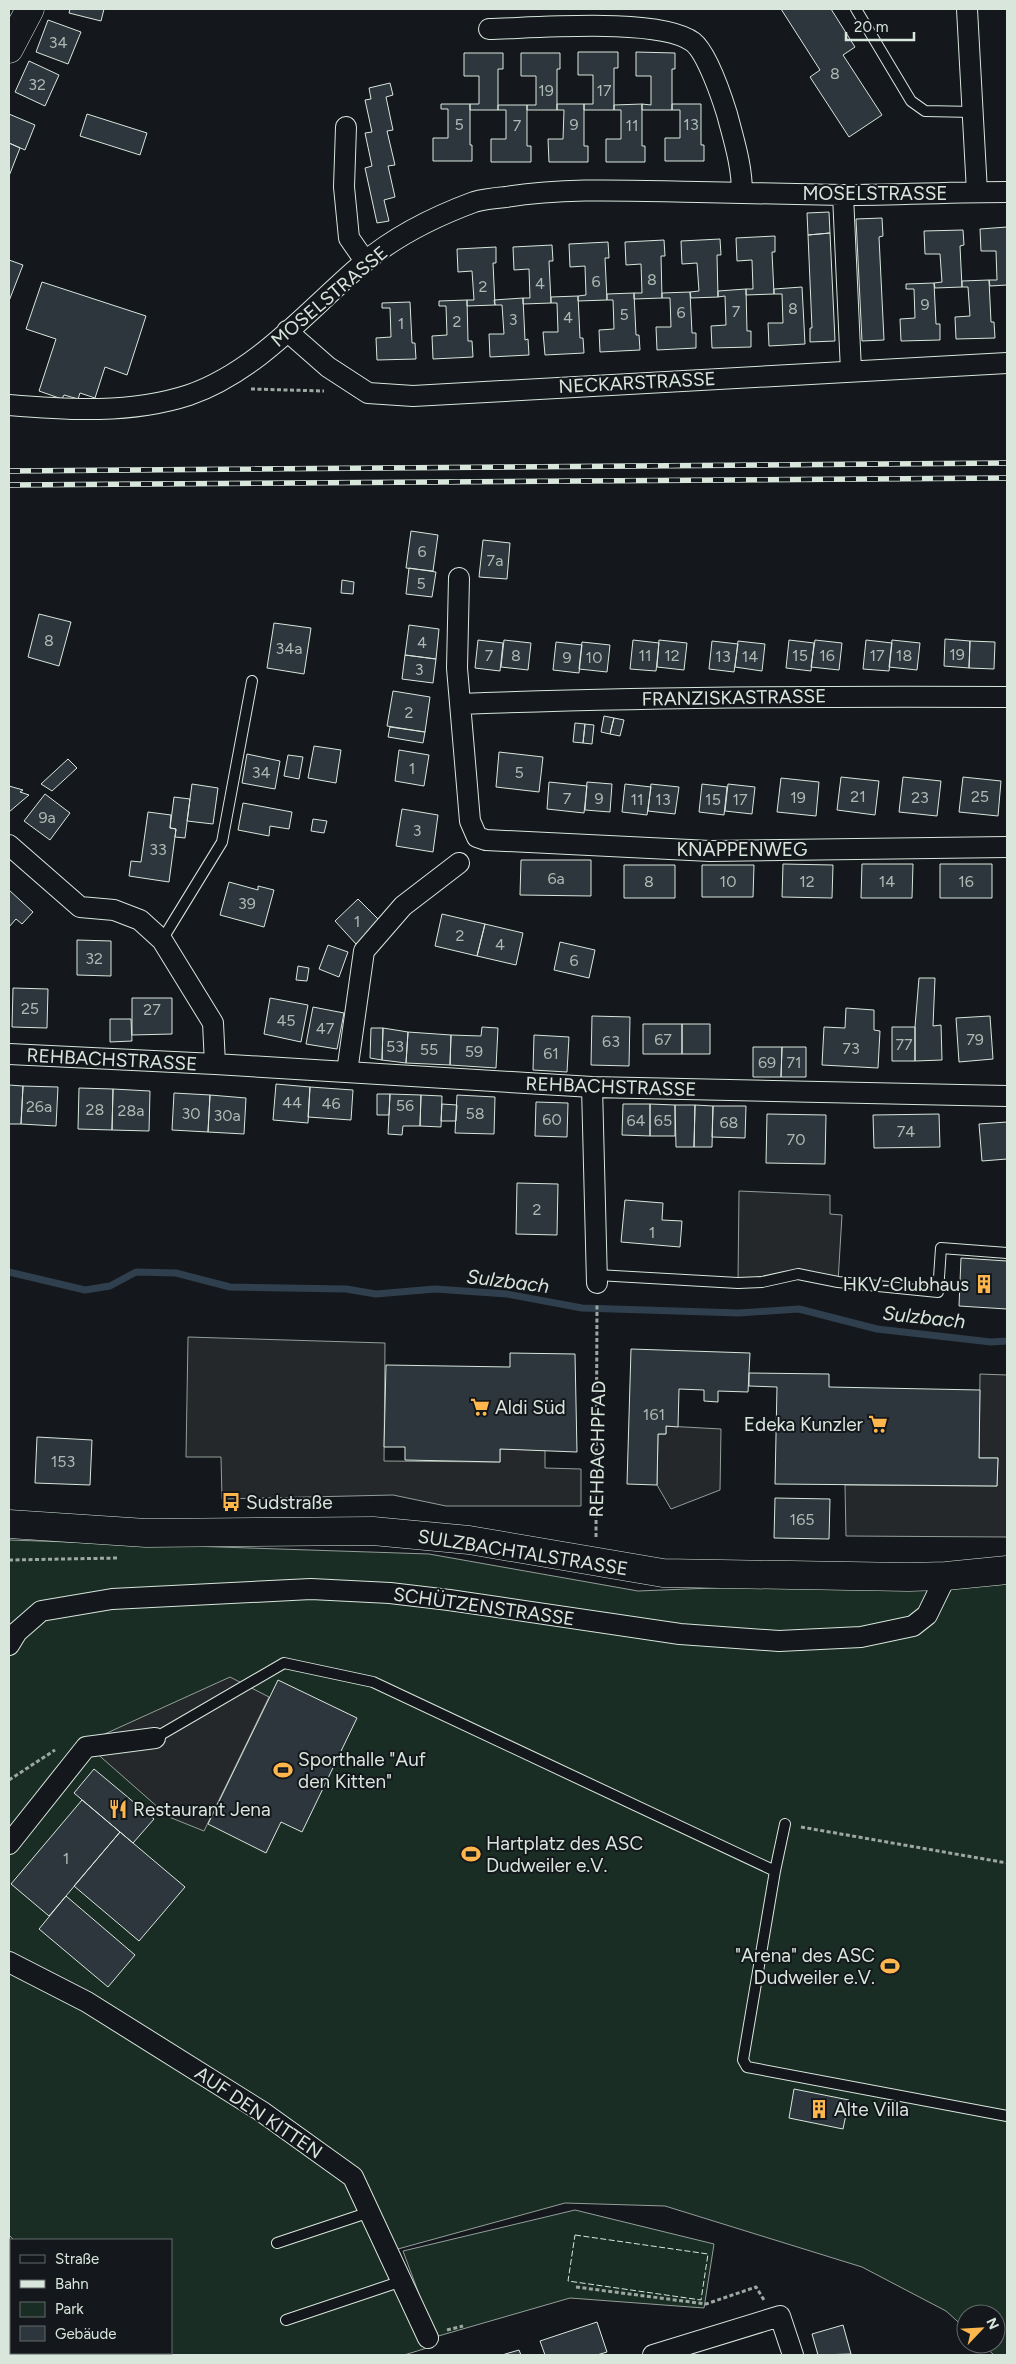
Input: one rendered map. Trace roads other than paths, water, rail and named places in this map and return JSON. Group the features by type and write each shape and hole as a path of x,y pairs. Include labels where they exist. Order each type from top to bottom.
{"main road":[{"path":"9,49 30,9"},
{"name":"SULZBACHTALSTRASSE","path":"9,1524 146,1533 373,1531 469,1540 663,1573 946,1576 1007,1570"}],"street":[{"path":"968,9 977,192"},
{"path":"489,29 619,26 668,32 694,43 706,62 721,95 742,168 742,193"},
{"path":"346,127 344,186 349,238 365,261"},
{"name":"MOSELSTRASSE","path":"9,405 105,409 148,404 189,394 224,379 251,362 287,332 365,261 398,239 438,218 477,201 525,194 581,191 843,195 1007,192"},
{"path":"843,195 851,371"},
{"name":"NECKARSTRASSE","path":"287,332 328,367 368,393 413,396 1007,363"},
{"path":"459,578 457,668 461,704"},
{"name":"FRANZISKASTRASSE","path":"461,704 592,699 826,696 1007,698"},
{"name":"KNAPPENWEG","path":"461,704 470,822 477,837 486,840 710,850 1007,847"},
{"name":"REHBACHSTRASSE","path":"9,845 80,907 114,910 140,920 162,940 212,1023 215,1064"},
{"path":"347,1072 364,951 403,906 460,863"},
{"name":"REHBACHSTRASSE","path":"9,1054 215,1064 592,1087 1007,1096"},
{"path":"592,1087 597,1279"},
{"name":"SCHÜTZENSTRASSE","path":"9,1645 17,1632 41,1611 112,1599 312,1589 390,1593 449,1600 680,1634 779,1641 861,1637 913,1626 927,1615 946,1576"},
{"path":"9,1844 86,1748 155,1738"},
{"name":"AUF DEN KITTEN","path":"9,1962 86,2002 261,2111 353,2177 428,2338"},
{"path":"653,2355 780,2316 793,2355"}],"lane":[{"path":"856,9 912,101 925,111 973,112"},
{"path":"162,940 222,842 252,681"},
{"path":"597,1279 738,1283 762,1282 798,1274 838,1282 938,1292 941,1248 1007,1252"},
{"path":"155,1738 284,1663 373,1682 774,1871"},
{"path":"785,1824 774,1871 743,2060 747,2068 1007,2116"},
{"path":"278,2243 370,2212"},
{"path":"286,2320 402,2281"}],"waterway":[{"name":"Sulzbach","path":"9,1272 85,1290 110,1286 136,1272 176,1273 230,1287 346,1289 376,1294 435,1289 507,1294 582,1308 739,1313 799,1309 877,1329 991,1342 1007,1341"}],"railway":[{"path":"9,471 1007,463"},
{"path":"9,485 1007,478"}],"place":[{"name":"HKV-Clubhaus","path":"984,1284"},
{"name":"Aldi Süd","path":"480,1407"},
{"name":"Edeka Kunzler","path":"878,1424"},
{"name":"Sudstraße","path":"231,1502"},
{"name":"Sporthalle \"Auf den Kitten\"","path":"283,1770"},
{"name":"Restaurant Jena","path":"118,1809"},
{"name":"Hartplatz des ASC Dudweiler e.V.","path":"471,1854"},
{"name":"\"Arena\" des ASC Dudweiler e.V.","path":"890,1966"},
{"name":"Alte Villa","path":"819,2109"}]}
